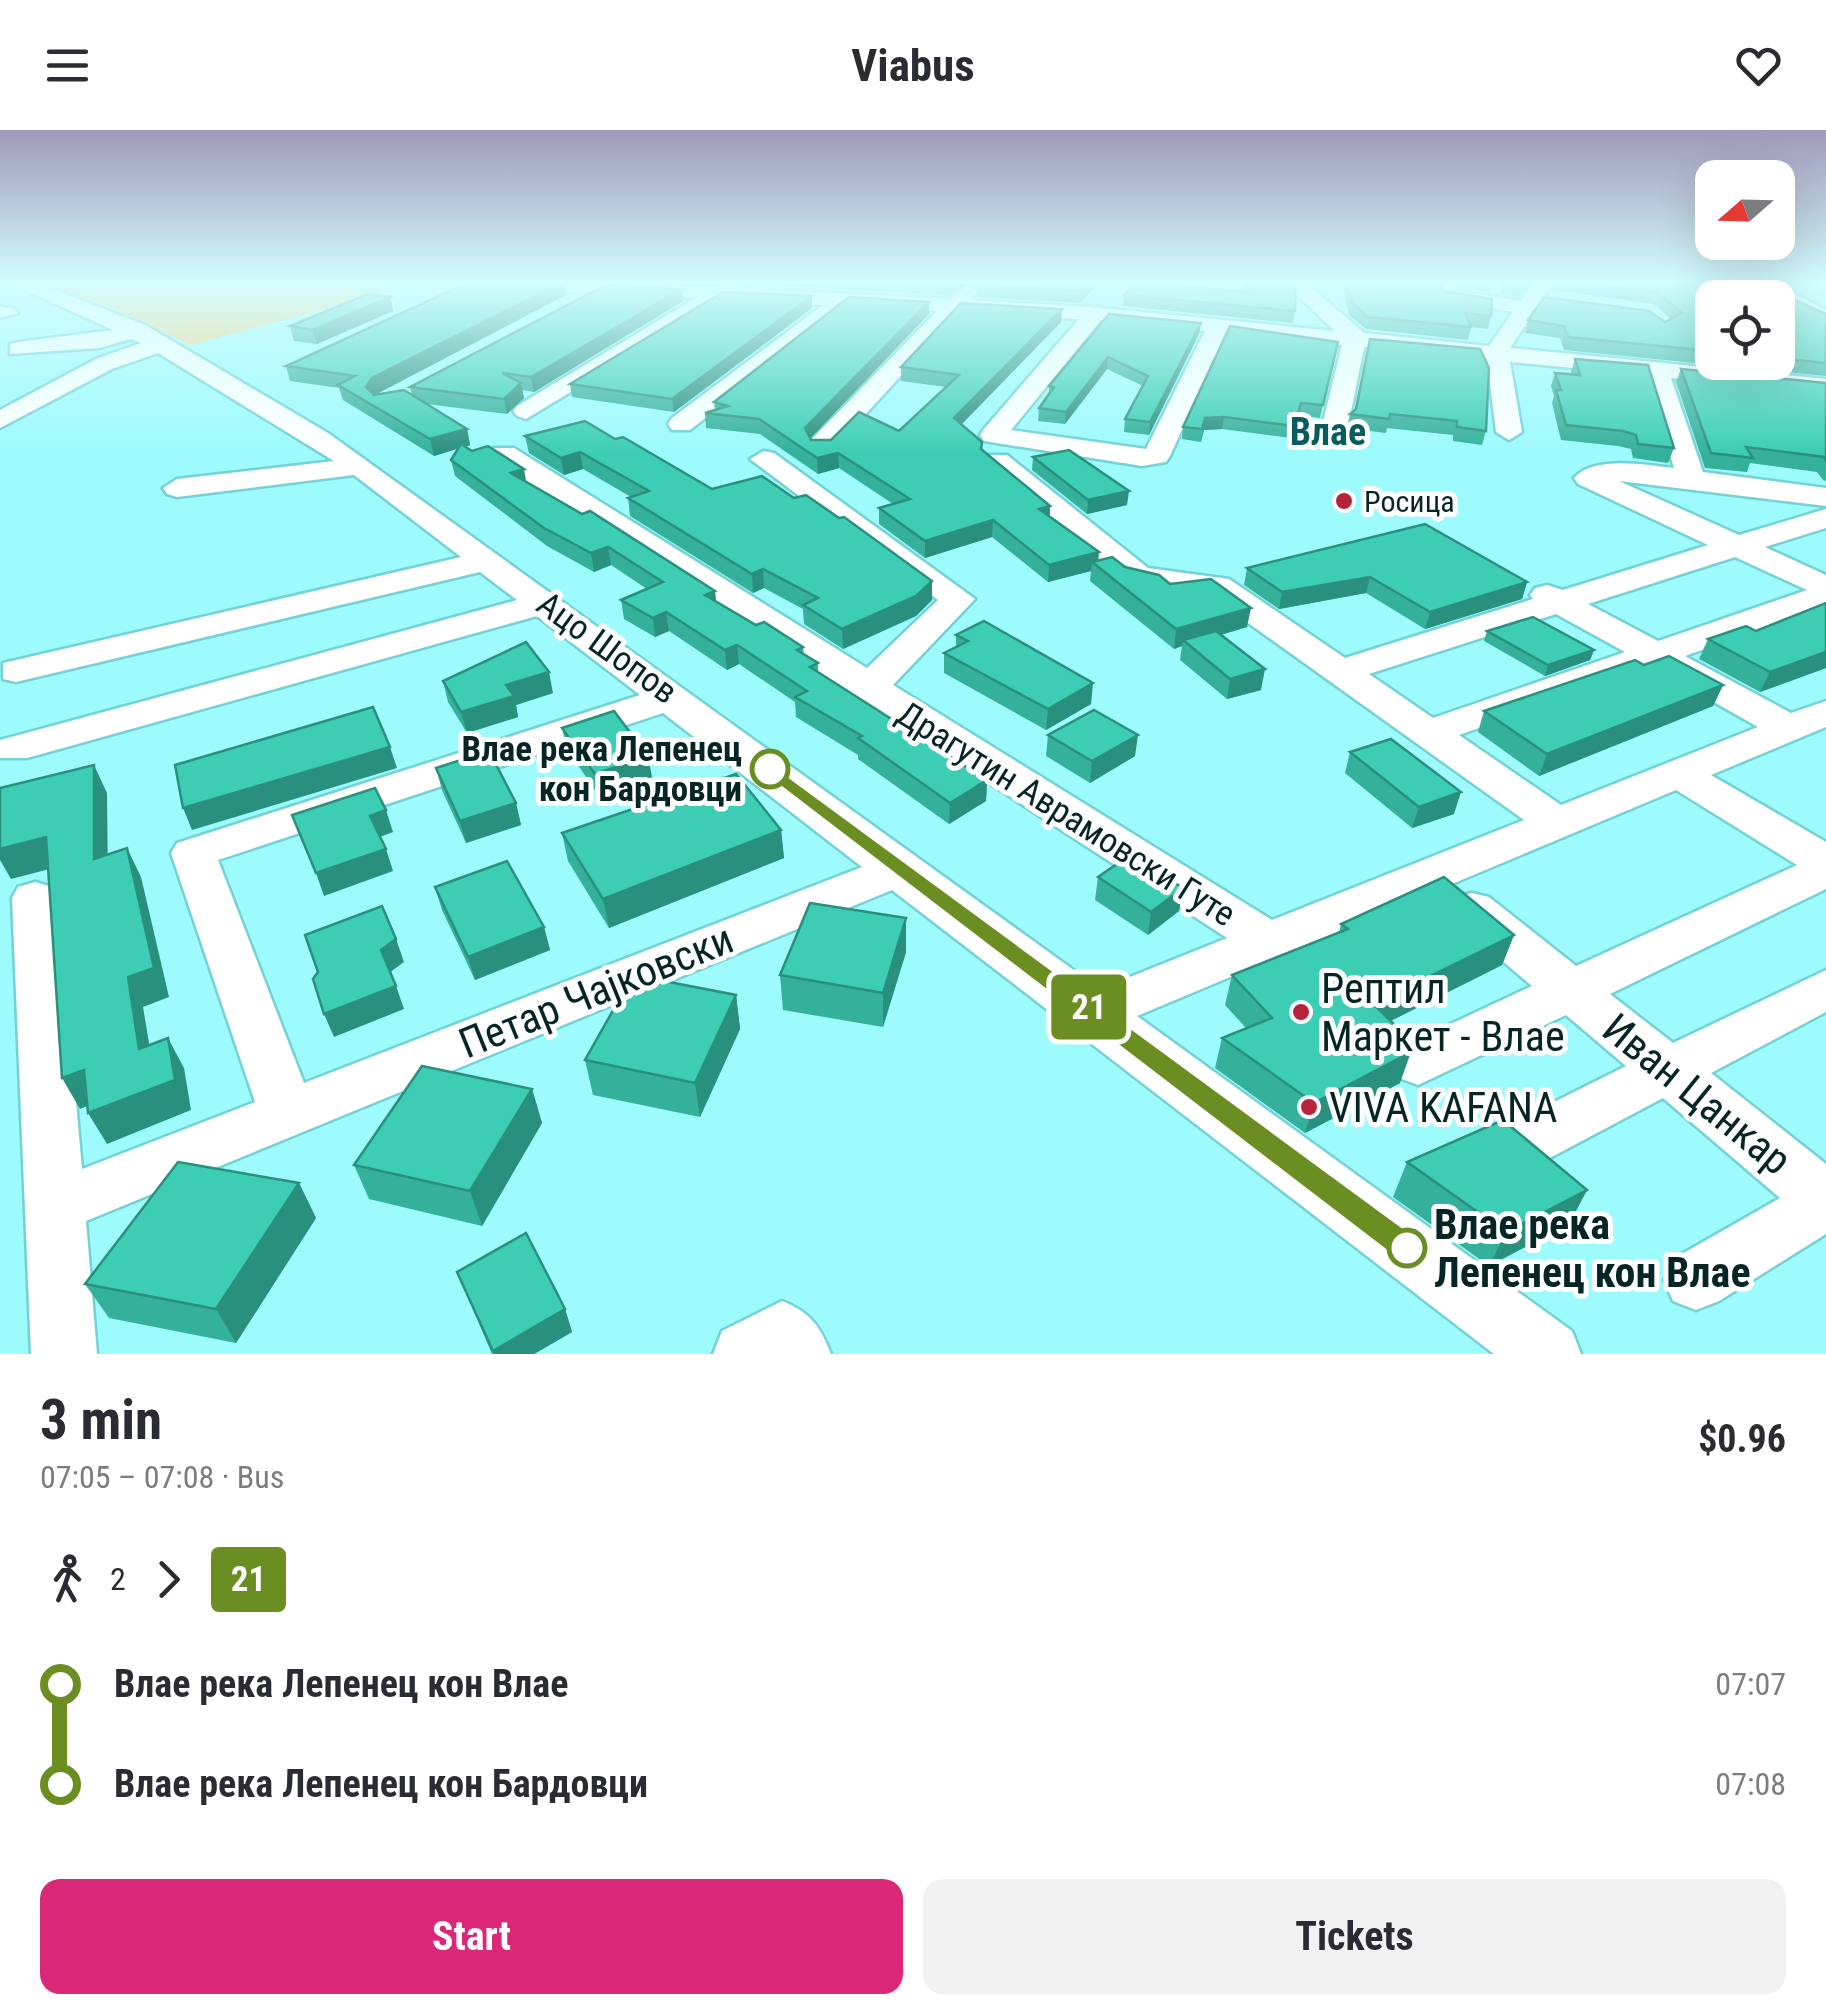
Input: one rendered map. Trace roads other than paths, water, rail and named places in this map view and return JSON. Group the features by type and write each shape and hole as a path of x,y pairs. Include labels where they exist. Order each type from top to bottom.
{"street":[{"path":"18,348 108,340"},
{"path":"0,420 144,340"},
{"name":"Ацо Шопов","path":"160,340 255,385 1548,1354"},
{"path":"526,411 643,340"},
{"path":"681,424 791,340"},
{"path":"822,445 922,340"},
{"path":"1073,340 993,436 1142,458 1156,456 1211,340"},
{"path":"1336,422 1354,340"},
{"path":"1387,340 1822,390"},
{"path":"1505,340 1497,351 1509,432"},
{"path":"1656,368 1691,479"},
{"name":"Драгутин Аврамовски Гуте","path":"504,454 1265,939"},
{"name":"Драгутин Аврамовски Гуте","path":"764,459 958,598 909,652 867,688"},
{"path":"996,460 1136,575 1162,582 1217,586 1557,822"},
{"path":"176,488 360,466"},
{"path":"1826,497 1631,471 1588,478 1826,591"},
{"path":"1340,671 1826,518"},
{"path":"16,670 488,560"},
{"path":"1518,579 1655,655 1807,721"},
{"path":"1427,732 1655,655 1826,591"},
{"path":"13,749 546,604"},
{"path":"288,1115 193,853 673,697"},
{"path":"1095,1012 1265,939 1807,721"},
{"path":"1678,774 1826,862"},
{"name":"Петар Чајковски","path":"56,1206 903,868"},
{"path":"1418,1064 1826,870"},
{"name":"Иван Цанкар","path":"1430,874 1826,1201"},
{"path":"34,898 64,1354"},
{"path":"1526,1144 1826,989"},
{"path":"1696,1280 1826,1201"},
{"path":"746,1354 782,1333 798,1354"}],"place":[{"name":"Росица","path":"1344,501"},
{"name":"Влае река Лепенец кон Бардовци","path":"770,769"},
{"name":"Рептил Маркет - Влае","path":"1301,1012"},
{"name":"VIVA KAFANA","path":"1309,1107"},
{"name":"Влае река Лепенец кон Влае","path":"1407,1248"}],"district":[{"name":"Влае","path":"1328,432"}]}
